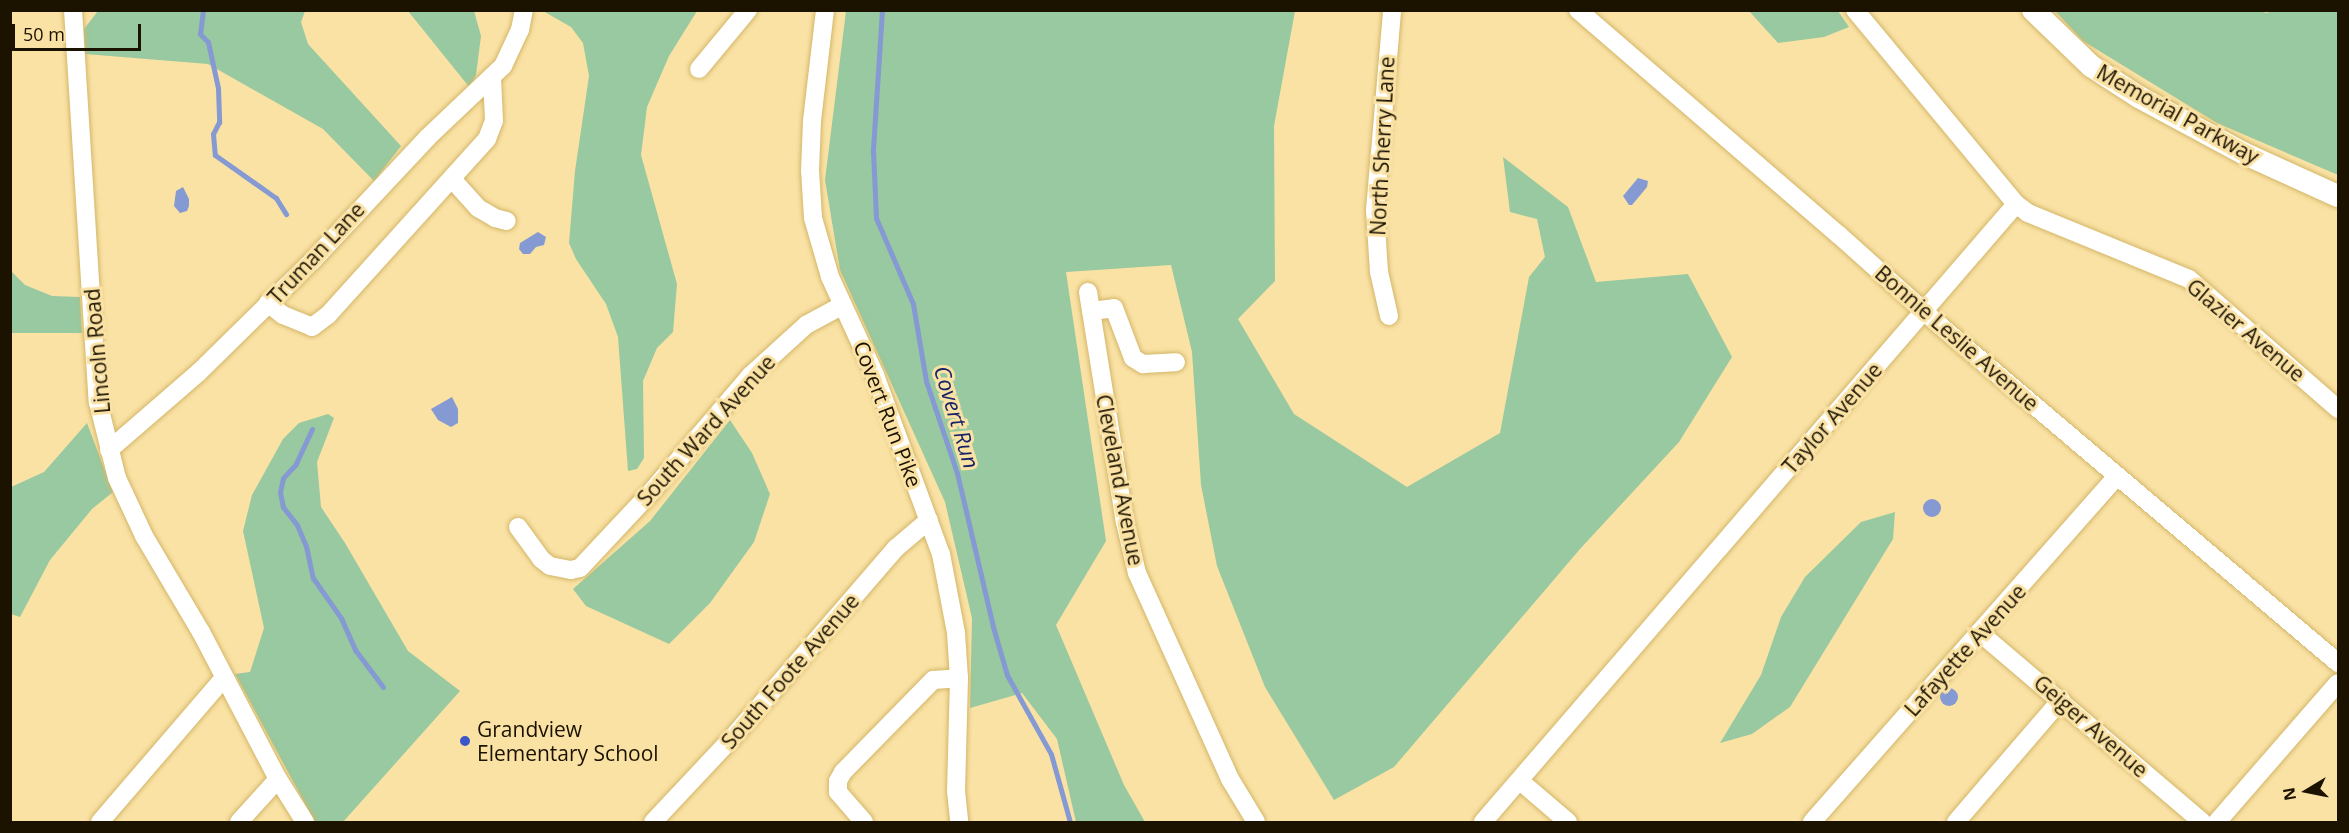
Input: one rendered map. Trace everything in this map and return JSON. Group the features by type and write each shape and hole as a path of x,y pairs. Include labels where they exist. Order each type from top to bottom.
{"main road":[{"name":"Memorial Parkway","path":"2033,10 2091,66 2139,97 2243,153 2338,196"}],"street":[{"name":"Lincoln Road","path":"73,10 98,402 109,450 117,478 144,536 201,632 278,779 305,822"},
{"name":"Truman Lane","path":"109,450 199,372 427,138 503,66 520,30 524,10"},
{"path":"699,69 748,10"},
{"name":"Covert Run Pike","path":"825,10 812,121 810,171 816,231 830,276 875,375 941,554 956,633 959,678 956,791 959,822"},
{"name":"North Sherry Lane","path":"1389,316 1379,272 1375,210 1392,10"},
{"name":"Bonnie Leslie Avenue","path":"1578,10 1924,311 2338,663"},
{"path":"1855,10 2016,204"},
{"path":"268,303 297,321 312,327 320,324 487,139 494,121 492,77"},
{"path":"452,179 478,208 495,218 507,221"},
{"name":"Taylor Avenue","path":"1483,822 2016,204"},
{"name":"Glazier Avenue","path":"2016,204 2028,213 2189,279 2338,410"},
{"name":"Cleveland Avenue","path":"1088,292 1123,512 1137,573 1230,779 1256,822"},
{"name":"South Ward Avenue","path":"519,527 541,559 550,566 571,570 580,568 645,500 750,376 806,324 843,305"},
{"path":"1091,311 1114,308 1133,358 1143,364 1176,363"},
{"name":"Lafayette Avenue","path":"1812,822 2117,476"},
{"name":"South Foote Avenue","path":"653,822 732,738 896,548 929,520"},
{"name":"Geiger Avenue","path":"1979,632 2202,822"},
{"path":"100,822 224,678"},
{"path":"864,822 838,792 838,781 843,772 933,680 959,678"},
{"path":"2217,822 2338,683"},
{"path":"1956,822 2061,700"},
{"path":"239,822 278,779"},
{"path":"1520,781 1568,822"}],"green space":[{"path":"2274,10 2338,11 2338,175 2217,123 2083,41 2055,11 2258,11 2267,13"},
{"path":"98,11 305,11 301,22 308,44 401,146 374,181 323,129 208,64 85,54 84,29"},
{"path":"408,11 474,11 481,36 476,75 470,88"},
{"path":"543,11 697,11 669,56 647,107 641,155 677,284 673,332 657,348 643,381 644,458 637,469 628,471 618,337 606,304 576,259 569,243 575,171 589,76 583,43 571,27"},
{"path":"846,11 1295,11 1274,126 1275,281 1238,319 1294,414 1407,487 1500,433 1529,277 1545,257 1537,219 1510,212 1503,157 1568,207 1596,282 1688,274 1732,357 1679,442 1580,549 1394,767 1334,800 1265,687 1217,566 1201,485 1192,352 1171,265 1066,272 1106,541 1056,625 1124,785 1145,822 1076,822 1057,739 1022,693 970,708 972,618 945,502 840,270 825,180"},
{"path":"1749,11 1838,11 1849,27 1824,37 1778,43"},
{"path":"10,270 25,285 52,296 80,297 82,333 11,333"},
{"path":"328,414 334,418 317,462 321,507 345,543 408,651 460,691 343,822 315,822 235,674 250,672 264,628 243,531 252,495 283,439 299,423"},
{"path":"730,420 752,453 770,494 754,542 710,603 669,644 586,606 573,589 650,521"},
{"path":"87,423 113,492 92,509 50,560 20,617 11,614 11,487 44,472"},
{"path":"1895,512 1893,539 1790,707 1752,734 1720,743 1761,675 1781,617 1805,577 1861,522"}],"water":[{"path":"1638,178 1648,181 1647,187 1632,205 1629,205 1623,196"},
{"path":"183,187 189,199 189,206 187,211 180,213 174,206 176,191"},
{"path":"538,232 546,237 544,245 536,247 530,254 523,254 519,249 520,243"},
{"path":"452,397 458,409 458,423 451,427 438,420 431,409"},
{"path":"1928,499 1936,499 1941,504 1939,515 1928,517 1923,512 1923,504"},
{"path":"1945,688 1953,688 1958,693 1956,704 1945,706 1940,701 1940,693"}],"waterway":[{"path":"203,10 200,34 208,42 218,88 219,122 213,134 215,155 276,198 286,214"},
{"name":"Covert Run","path":"882,10 873,151 876,218 913,304 926,381 957,473 993,627 1007,675 1051,754 1070,822"},
{"path":"312,429 296,464 283,478 280,492 283,507 297,525 306,546 313,578 341,618 356,651 383,687"}],"place":[{"name":"Grandview Elementary School","path":"465,741"}]}
